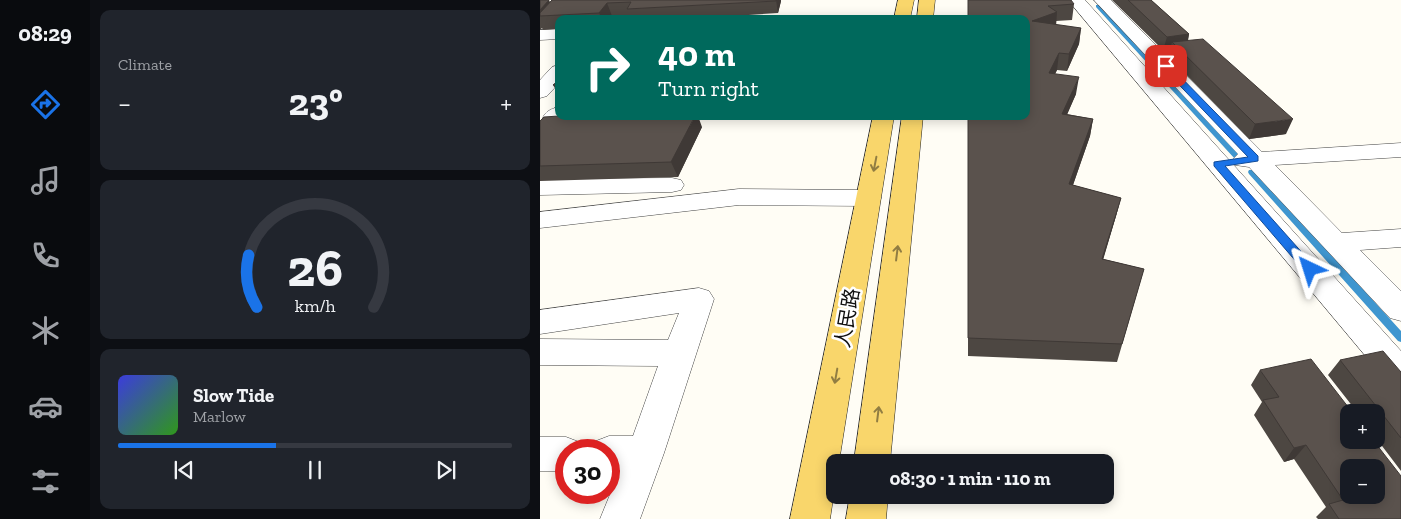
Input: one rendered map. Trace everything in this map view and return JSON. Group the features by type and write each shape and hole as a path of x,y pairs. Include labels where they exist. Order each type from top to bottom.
{"main road":[{"path":"903,15 906,0"},
{"path":"925,15 927,0"},
{"name":"人民路","path":"810,519 883,120"},
{"name":"人民路","path":"873,454 913,120"},
{"path":"866,519 867,504"}],"street":[{"path":"1076,0 1401,374"},
{"path":"1102,0 1338,242 1401,310"},
{"path":"540,35 555,34"},
{"path":"540,92 555,76"},
{"path":"540,133 551,110"},
{"path":"1218,164 1255,158 1401,150"},
{"path":"540,188 672,185"},
{"path":"540,220 739,197 869,198"},
{"path":"1338,242 1401,238"},
{"path":"540,322 699,299 678,353 646,453 620,519"},
{"path":"540,352 678,353"},
{"path":"620,453 646,453"},
{"path":"540,454 555,454"}],"building":[{"path":"540,0 549,0 540,10"},
{"path":"552,0 776,0 627,9 631,2 607,3 599,13 540,16 540,13"},
{"path":"968,0 1071,0 1074,4 1048,6 1057,12 1032,21 1081,28 1069,54 1059,53 1049,73 1079,77 1062,114 1093,119 1069,184 1121,198 1102,259 1144,269 1122,344 968,338 968,120 1030,120 1030,15 968,15"},
{"path":"1128,0 1151,0 1189,34 1167,37"},
{"path":"1203,39 1293,119 1255,124 1172,42"},
{"path":"555,116 555,120 693,120 671,162 540,166 540,121 544,117"},
{"path":"1383,351 1401,372 1401,438 1385,418 1385,404 1374,404 1340,360"},
{"path":"1311,359 1346,404 1340,404 1340,449 1380,449 1401,476 1401,519 1339,519 1329,504 1340,501 1340,504 1385,504 1385,459 1340,459 1340,496 1306,445 1294,448 1263,400 1279,397 1260,370"}],"waterway":[{"path":"1098,6 1238,157"},
{"path":"1252,172 1401,338"}],"route":[{"path":"1166,66 1255,158 1218,164 1310,269"}]}
